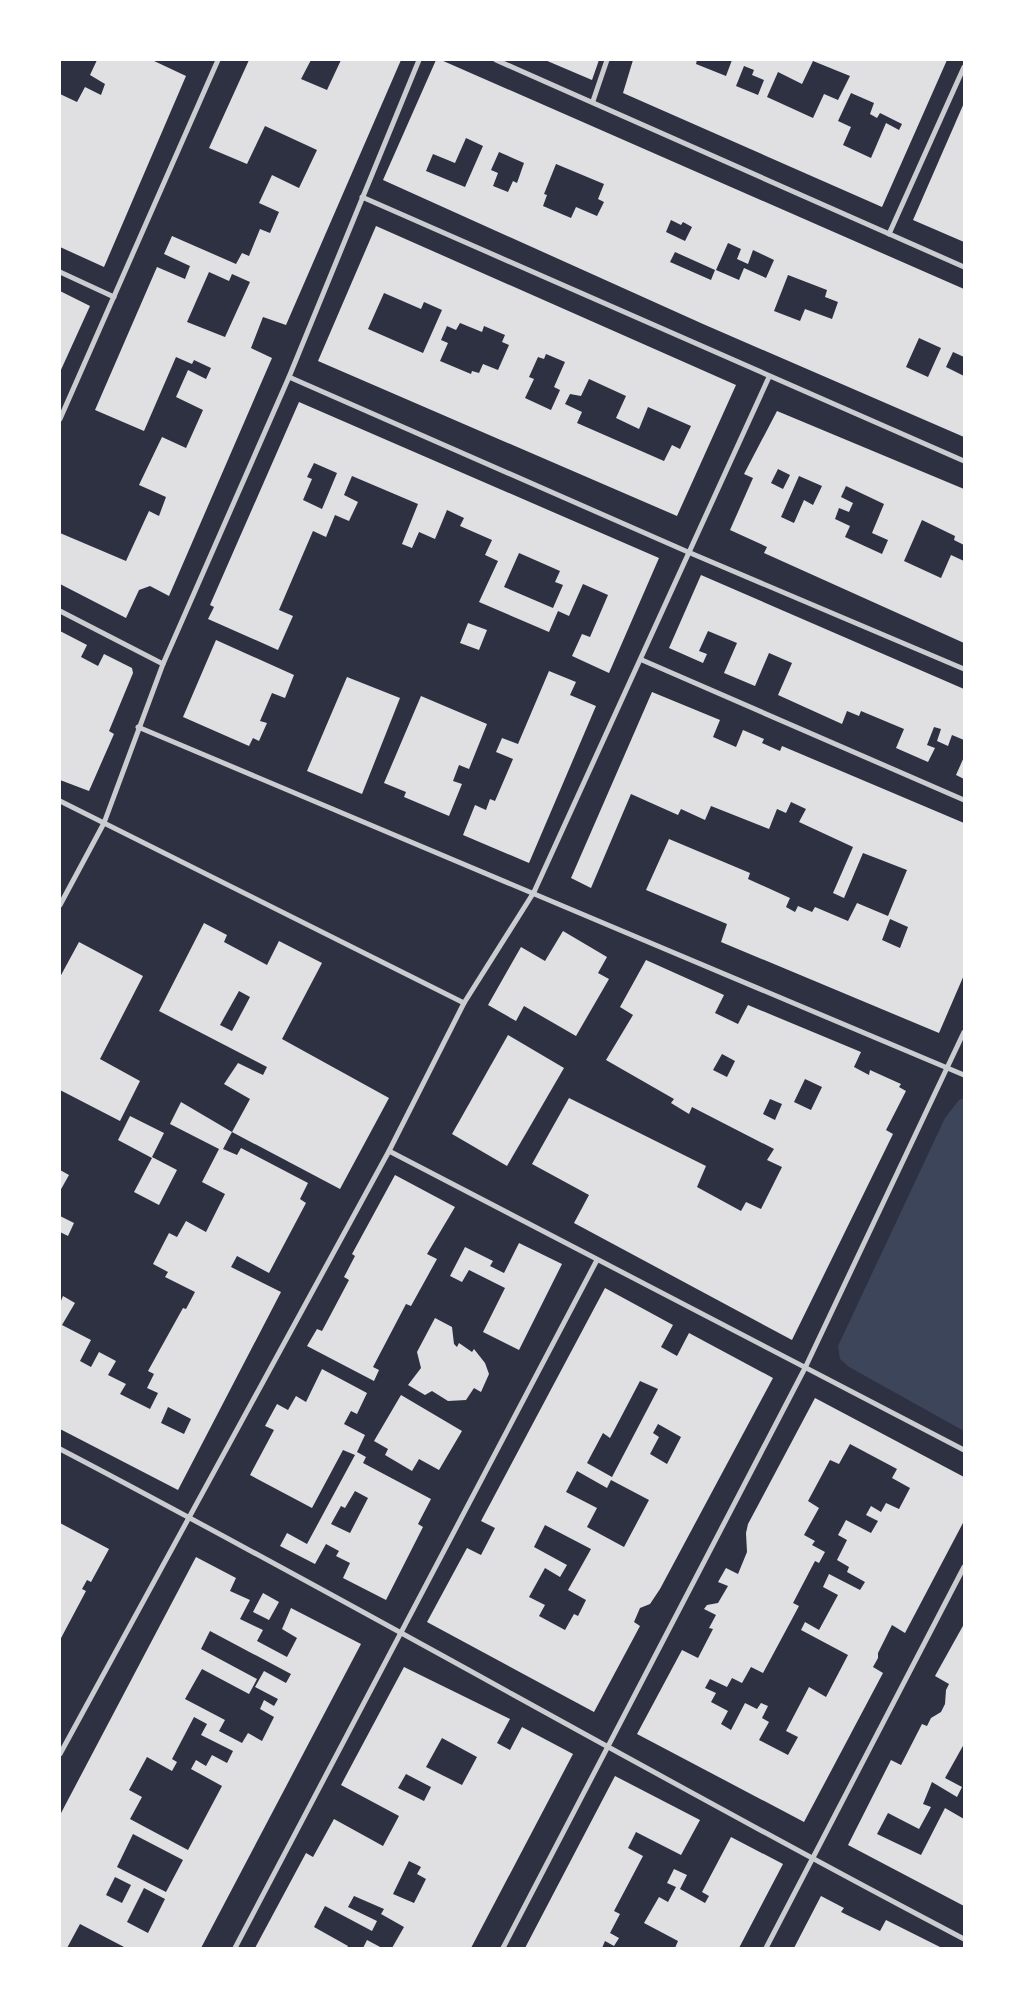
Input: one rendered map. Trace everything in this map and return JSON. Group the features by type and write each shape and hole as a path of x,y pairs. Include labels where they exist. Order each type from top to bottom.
{"street":[{"path":"60,419 218,60"},
{"path":"60,905 104,823 163,664 289,377 419,60"},
{"path":"496,60 593,101 964,267"},
{"path":"593,101 607,60"},
{"path":"889,234 964,67"},
{"path":"362,197 964,461"},
{"path":"60,272 114,297"},
{"path":"289,377 688,552 964,669"},
{"path":"60,1754 389,1151 464,1002 534,892 642,660 688,552 769,377"},
{"path":"60,611 163,664"},
{"path":"642,660 964,800"},
{"path":"138,728 534,892 964,1075"},
{"path":"60,801 464,1002"},
{"path":"503,1948 805,1368 964,1032"},
{"path":"389,1151 964,1450"},
{"path":"235,1948 597,1260"},
{"path":"60,1449 189,1517 607,1748 964,1939"},
{"path":"766,1948 964,1567"}],"shaded area":[{"path":"964,1098 964,1431 849,1367 840,1359 838,1346 945,1118 959,1100"}],"building":[{"path":"97,60 152,60 186,76 104,267 60,247 60,94 77,102 85,87 101,95 105,84 90,75"},
{"path":"249,60 311,60 301,79 327,90 341,60 401,60 286,325 263,317 251,348 272,358 169,596 150,586 139,590 126,618 60,584 60,533 126,561 149,511 159,516 166,497 139,485 162,437 186,448 203,410 176,397 188,370 206,379 211,368 194,360 192,364 176,357 144,431 95,410 157,267 185,279 190,266 164,254 172,236 236,264 242,253 249,256 260,229 270,233 279,212 259,203 272,175 299,188 317,150 265,126 247,164 209,148","holes":["209,272 229,281 232,274 250,282 225,337 187,322"]},
{"path":"436,60 441,60 964,289 964,357 953,352 946,367 964,376 964,437 703,324 383,180","holes":["466,138 483,146 465,187 426,171 433,154 455,163","499,152 524,163 517,183 513,181 508,192 493,186 498,173 491,170","556,164 604,184 598,199 604,202 597,216 576,207 571,218 543,206 547,195 544,194","671,220 681,225 683,222 692,227 685,241 666,232","728,243 741,249 737,259 748,264 753,250 774,260 766,278 744,268 739,280 716,270","675,252 715,270 711,280 670,262","788,275 827,290 825,297 838,302 832,319 805,309 800,321 774,311","919,338 941,348 928,377 906,367"]},
{"path":"545,60 599,60 592,80"},
{"path":"633,60 697,60 696,64 726,76 732,60 947,60 882,207 623,93","holes":["813,61 850,76 838,100 824,94 813,118 767,97 778,72 802,84","744,66 754,70 752,75 764,80 758,95 736,86","851,93 874,103 870,114 877,118 880,113 902,124 899,130 886,123 871,158 843,145 851,127 838,121"]},
{"path":"964,103 964,242 913,220"},
{"path":"376,226 736,385 677,516 318,361","holes":["384,293 421,309 424,302 442,310 423,353 368,329","460,323 482,332 484,326 505,335 502,342 509,345 498,370 483,364 479,373 472,371 471,374 440,361 448,343 441,340 447,326 456,330","546,354 565,362 554,387 560,390 551,410 525,398 534,379 529,377 538,357 544,359","589,379 626,396 616,418 639,429 648,407 691,426 680,449 672,445 664,461 577,423 582,412 565,404 570,394 581,396"]},
{"path":"60,291 90,306 60,372"},
{"path":"299,402 659,558 609,673 572,656 582,634 590,637 608,595 583,584 569,616 558,611 549,632 479,602 498,561 485,555 492,540 460,526 464,518 447,510 435,539 419,532 412,548 402,544 418,504 352,476 344,495 358,502 349,521 335,515 326,537 313,531 279,610 293,616 278,650 208,619 214,607 210,605","holes":["314,463 337,473 322,509 303,500 312,479 307,477","519,553 560,571 555,582 563,585 553,608 504,587"]},
{"path":"777,411 964,489 964,545 954,540 955,536 922,520 904,561 941,578 951,555 964,561 964,643 764,553 767,547 730,530 753,478 744,474","holes":["778,469 790,475 783,489 771,483","799,476 822,486 813,505 804,500 794,523 781,517","846,486 884,504 872,533 888,540 882,554 845,537 850,526 835,519 839,508 849,512 853,503 841,497"]},
{"path":"701,575 964,689 964,740 952,735 948,746 937,741 941,729 934,727 927,745 935,748 928,762 896,748 904,729 861,711 859,716 847,711 842,724 778,695 792,663 769,653 755,686 724,673 737,643 708,631 699,651 707,654 703,663 669,648"},
{"path":"468,623 487,630 479,650 460,643"},
{"path":"60,631 87,645 81,657 98,666 104,654 132,668 133,673 109,731 114,734 89,791 60,780"},
{"path":"216,640 294,675 285,698 272,693 260,721 267,723 259,741 253,738 249,746 183,717"},
{"path":"549,671 576,682 570,695 596,706 529,863 463,835 475,805 486,810 490,799 495,801 513,759 496,752 502,738 518,744"},
{"path":"347,677 400,698 362,794 307,771"},
{"path":"652,692 720,720 713,737 736,747 743,730 764,739 762,743 780,751 782,746 964,823 964,975 939,1033 721,942 727,924 646,890 669,839 750,873 748,879 790,898 786,907 795,912 798,906 812,912 815,907 848,921 857,903 888,916 907,870 863,853 844,898 833,893 853,847 799,822 806,809 791,802 786,813 777,809 769,829 711,806 705,820 681,809 678,815 631,794 591,888 571,878","holes":["890,919 908,927 900,948 882,940"]},
{"path":"421,696 487,724 469,769 459,765 453,781 462,784 449,816 404,797 406,792 384,783"},
{"path":"964,757 964,779 956,775"},
{"path":"204,923 227,935 224,942 267,965 279,941 322,963 282,1039 389,1098 340,1189 232,1132 250,1099 224,1084 238,1063 263,1075 267,1067 159,1011","holes":["239,991 250,997 232,1031 220,1025"]},
{"path":"563,931 607,957 598,973 609,979 576,1036 524,1006 516,1021 488,1005 521,947 545,961"},
{"path":"79,942 143,976 100,1059 140,1081 120,1121 60,1090 60,977"},
{"path":"646,960 724,995 715,1013 738,1024 748,1005 861,1052 854,1067 869,1075 870,1070 901,1084 899,1087 906,1091 886,1130 893,1134 792,1340 574,1223 589,1195 532,1164 569,1098 706,1166 697,1187 741,1211 746,1202 761,1209 782,1167 767,1160 774,1149 692,1107 689,1114 671,1103 674,1099 606,1060 633,1015 620,1007","holes":["722,1054 735,1061 727,1077 713,1070","805,1079 822,1087 811,1110 794,1102","770,1099 782,1104 775,1120 763,1114"]},
{"path":"508,1035 564,1068 507,1166 452,1134"},
{"path":"181,1102 232,1132 223,1149 237,1155 241,1148 308,1183 300,1199 306,1203 269,1273 237,1256 231,1267 281,1292 178,1490 60,1429 60,1303 63,1296 75,1303 62,1325 91,1340 80,1361 91,1367 99,1352 116,1361 108,1375 126,1384 120,1394 150,1409 158,1393 147,1388 154,1374 148,1371 183,1308 186,1309 195,1292 165,1277 168,1272 153,1264 169,1233 177,1237 186,1221 206,1232 225,1194 202,1182 219,1149 170,1124","holes":["168,1407 191,1419 184,1434 161,1423"]},
{"path":"130,1116 164,1133 152,1157 177,1170 159,1205 134,1192 152,1158 118,1140"},
{"path":"60,1170 69,1175 60,1191"},
{"path":"395,1175 455,1207 427,1254 437,1259 411,1306 406,1304 373,1367 379,1370 374,1381 307,1346 317,1329 322,1331 349,1280 344,1277 355,1256 352,1254"},
{"path":"60,1216 74,1223 68,1236 60,1232"},
{"path":"519,1243 562,1264 519,1350 483,1332 505,1288 469,1270 462,1282 450,1276 465,1247 493,1261 490,1266 504,1273"},
{"path":"605,1288 673,1325 661,1347 677,1356 689,1333 773,1378 660,1589 650,1604 640,1608 634,1622 640,1626 594,1712 427,1622 467,1548 481,1555 495,1528 481,1521","holes":["640,1381 658,1389 612,1477 587,1463 603,1433 610,1438","658,1424 681,1437 667,1464 650,1454 659,1437 653,1433","577,1471 607,1488 611,1480 649,1500 624,1547 587,1527 597,1508 566,1492","545,1525 591,1549 568,1590 586,1600 578,1616 574,1614 565,1630 539,1616 545,1605 529,1597 545,1568 560,1577 567,1565 534,1547"]},
{"path":"435,1318 452,1327 454,1344 457,1347 459,1343 472,1352 474,1349 485,1363 489,1374 481,1392 474,1388 466,1400 448,1401 432,1391 425,1395 408,1385 421,1368 417,1352"},
{"path":"322,1369 367,1393 357,1414 351,1411 344,1424 365,1435 357,1452 366,1457 363,1463 431,1499 418,1524 423,1527 386,1600 343,1578 350,1563 336,1556 339,1551 326,1544 315,1564 280,1546 287,1533 307,1544 355,1455 343,1450 312,1508 250,1475 274,1430 265,1426 277,1404 288,1410 296,1396 306,1402","holes":["355,1491 368,1498 350,1533 331,1524 341,1506 345,1508"]},
{"path":"401,1395 462,1431 439,1470 419,1459 412,1471 385,1455 388,1449 374,1441"},
{"path":"815,1398 964,1477 964,1521 905,1633 892,1625 873,1667 883,1673 804,1822 637,1734 682,1650 698,1658 713,1629 709,1628 716,1615 704,1609 707,1605 718,1603 728,1586 718,1582 726,1568 738,1574 747,1552 746,1533 748,1524","holes":["850,1444 897,1469 892,1478 910,1488 899,1509 886,1503 881,1512 871,1506 866,1515 878,1521 871,1533 846,1520 838,1535 847,1540 837,1560 849,1567 847,1572 865,1582 860,1590 829,1574 823,1587 838,1595 819,1630 805,1622 801,1630 848,1655 826,1697 809,1687 786,1731 798,1737 788,1755 759,1740 769,1722 762,1718 768,1706 761,1703 757,1709 745,1703 731,1730 721,1724 728,1711 711,1702 716,1693 705,1688 710,1679 727,1687 732,1678 742,1683 751,1667 763,1673 799,1606 793,1603 815,1561 819,1563 825,1552 812,1545 815,1541 804,1535 819,1508 808,1501 830,1460 839,1464"]},
{"path":"60,1523 109,1549 91,1582 87,1580 82,1589 86,1591 60,1640"},
{"path":"196,1557 236,1578 230,1591 250,1600 240,1619 263,1630 257,1641 287,1657 297,1638 282,1629 291,1608 361,1644 201,1948 126,1948 80,1924 67,1948 60,1948 60,1815","holes":["210,1631 291,1674 286,1683 264,1671 255,1687 278,1699 274,1706 264,1700 260,1709 274,1717 262,1741 248,1733 242,1743 219,1731 225,1720 185,1699 202,1669 249,1694 257,1679 201,1649","194,1717 207,1724 201,1735 233,1751 227,1763 212,1755 206,1766 196,1760 191,1769 222,1786 188,1850 130,1819 142,1797 129,1790 147,1757 172,1771 177,1762 172,1759","133,1834 183,1860 166,1892 117,1867","115,1877 131,1885 122,1903 106,1895","144,1888 165,1899 148,1933 127,1922"]},
{"path":"263,1593 279,1602 269,1620 253,1612"},
{"path":"964,1624 964,1744 945,1778 962,1787 957,1797 932,1782 923,1804 931,1807 919,1829 888,1813 877,1834 921,1855 945,1808 964,1819 964,1906 848,1845 891,1760 901,1765 922,1724 927,1726 931,1718 941,1712 945,1704 946,1690 949,1684 935,1676"},
{"path":"404,1667 510,1719 497,1743 510,1750 522,1727 573,1754 471,1948 392,1948 404,1927 381,1914 384,1909 354,1896 348,1907 377,1921 372,1931 325,1906 314,1927 348,1946 347,1948 255,1948 306,1853 313,1857 334,1819 383,1846 399,1816 341,1785","holes":["442,1738 477,1757 462,1785 426,1767","406,1774 431,1787 424,1801 398,1788","409,1861 421,1867 417,1874 426,1879 414,1903 393,1894"]},
{"path":"615,1776 700,1820 681,1855 636,1832 628,1848 643,1856 614,1911 620,1914 610,1933 619,1938 614,1946 605,1941 602,1948 525,1948"},
{"path":"731,1837 783,1864 739,1948 675,1948 678,1941 644,1923 659,1897 668,1902 676,1887 667,1883 674,1869 687,1875 680,1889 705,1903 709,1896 702,1892"},
{"path":"821,1896 844,1908 841,1912 880,1931 886,1920 942,1948 794,1948"},
{"path":"367,1940 382,1948 363,1948"}]}
